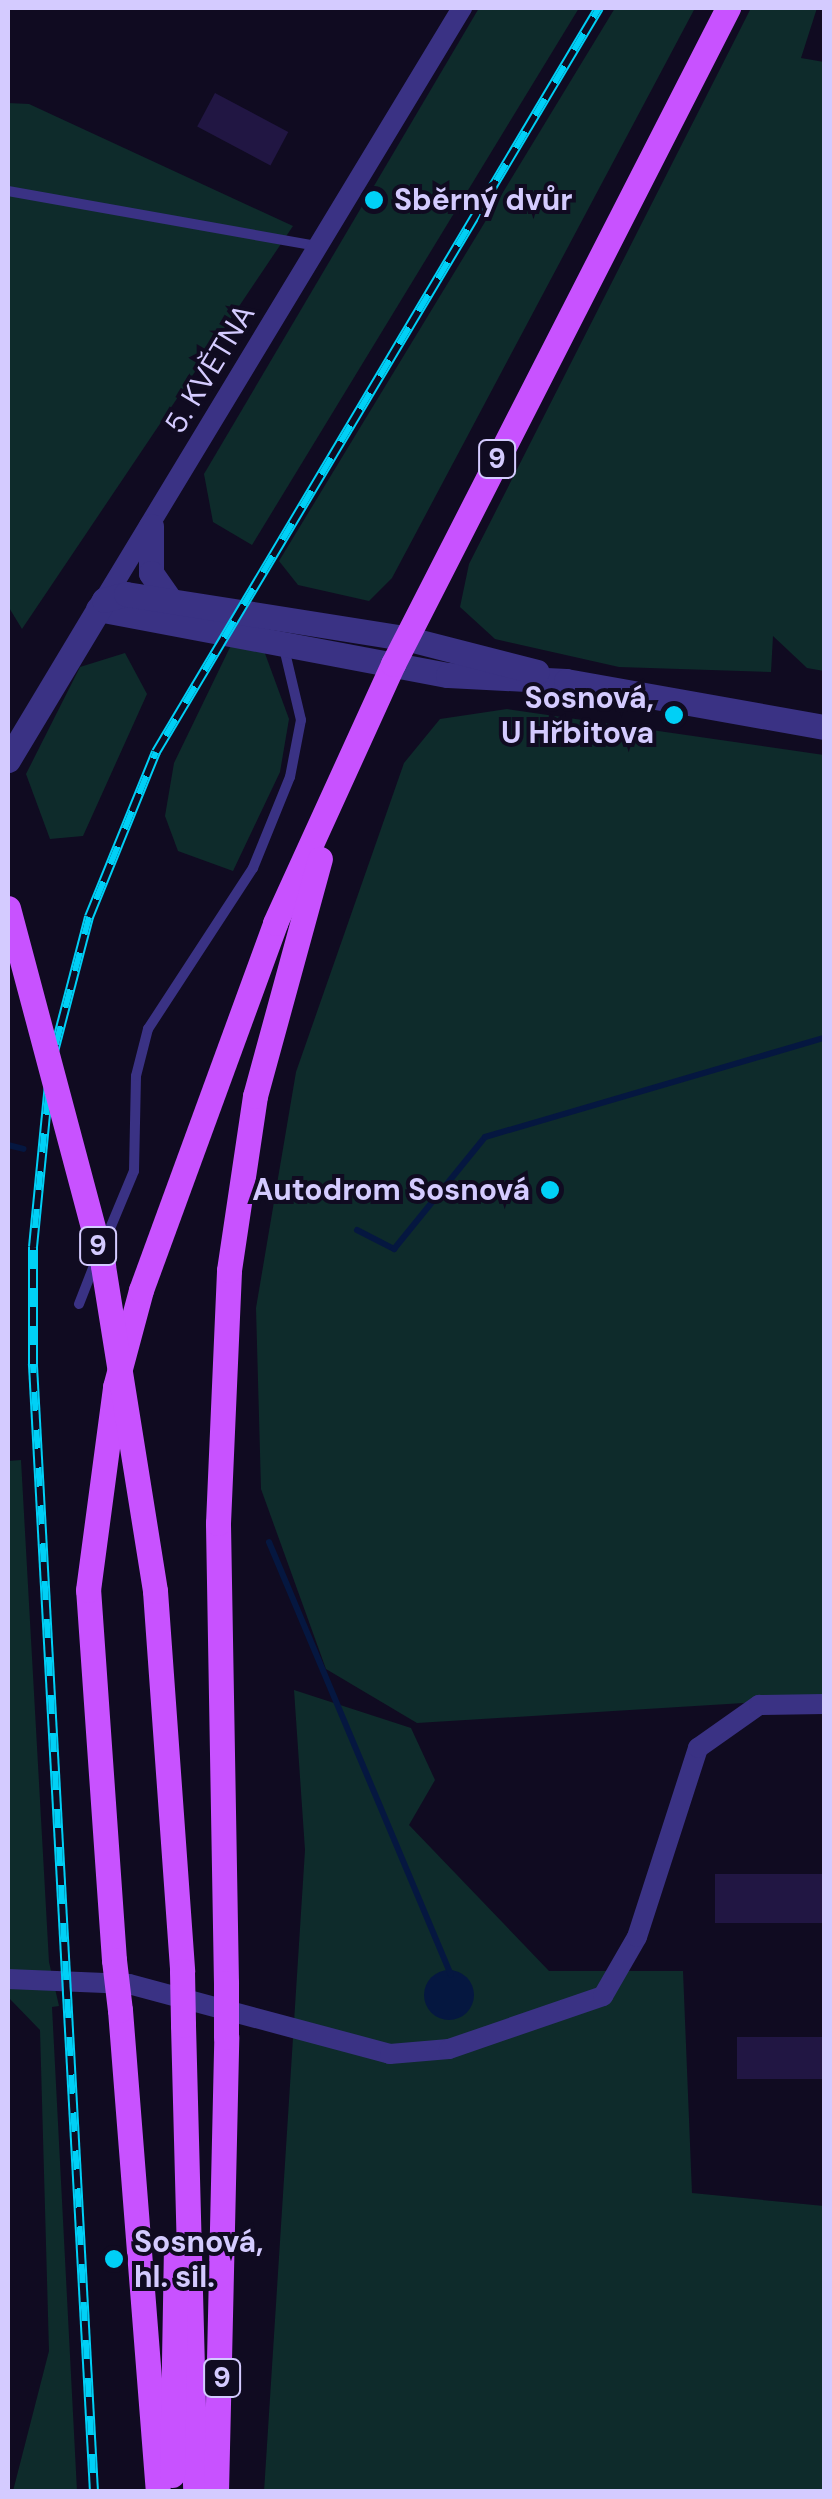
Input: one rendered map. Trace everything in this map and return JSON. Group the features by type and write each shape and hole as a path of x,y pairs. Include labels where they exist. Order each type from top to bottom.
{"main road":[{"name":"9","path":"158,2492 88,1590 116,1387 224,1058 275,923 338,797 405,638 728,8"},
{"name":"9","path":"216,2492 226,2037 218,1523 229,1270 276,1005 338,797"},
{"name":"9","path":"8,908 103,1266 155,1591 182,1970 195,2492"},
{"name":"9","path":"172,2492 183,2025"}],"street":[{"name":"5. KVĚTNA","path":"8,760 462,8"},
{"path":"151,526 151,573 169,600"},
{"path":"101,605 169,600 405,638 566,681"},
{"path":"101,605 393,664 566,681 824,727"},
{"path":"8,1979 129,1984 390,2054 449,2049 603,1996 638,1937 698,1748 759,1705 824,1704"}],"lane":[{"path":"8,191 318,247"},
{"path":"79,1304 134,1171 136,1076 148,1029 253,868 290,777 301,720 283,642"}],"green space":[{"path":"479,8 579,8 252,545 213,522 204,474"},
{"path":"615,8 695,8 392,578 369,601 298,585 279,561"},
{"path":"751,8 817,8 801,58 824,62 824,671 807,668 773,636 771,672 619,667 495,639 460,607 469,564"},
{"path":"8,103 29,104 293,226 22,629 8,606"},
{"path":"234,639 263,648 289,719 280,772 233,871 178,851 165,816 174,763"},
{"path":"125,653 147,694 83,836 50,839 26,774 80,667"},
{"name":"Autodrom Sosnová","path":"507,709 824,755 824,1698 417,1723 326,1669 261,1489 256,1308 296,1072 404,763 440,719"},
{"path":"21,1460 49,1962 59,2006 52,2007 77,2491 13,2491 49,2351 40,2030 8,1997 8,1461"},
{"path":"294,1690 411,1728 435,1780 409,1825 549,1971 683,1971 692,2193 824,2206 824,2491 264,2492 305,1850"}],"water":[{"path":"449,1970 467,1977 474,1995 467,2013 449,2020 431,2013 424,1995 431,1977"}],"building":[{"path":"215,93 288,132 270,166 197,127"},
{"path":"715,1874 824,1874 824,1923 715,1923"},
{"path":"737,2037 824,2037 824,2079 737,2079"}],"waterway":[{"path":"357,1230 394,1249 485,1137 824,1038"},
{"path":"8,1145 24,1149"},
{"path":"269,1542 451,1974"}],"railway":[{"path":"94,2492 33,1364 33,1247 51,1063 89,917 156,752 599,8"}],"place":[{"name":"Sběrný dvůr","path":"374,200"},
{"name":"Sosnová, U Hřbitova","path":"674,715"},
{"name":"Autodrom Sosnová","path":"550,1190"},
{"name":"Sosnová, hl. sil.","path":"114,2259"}]}
